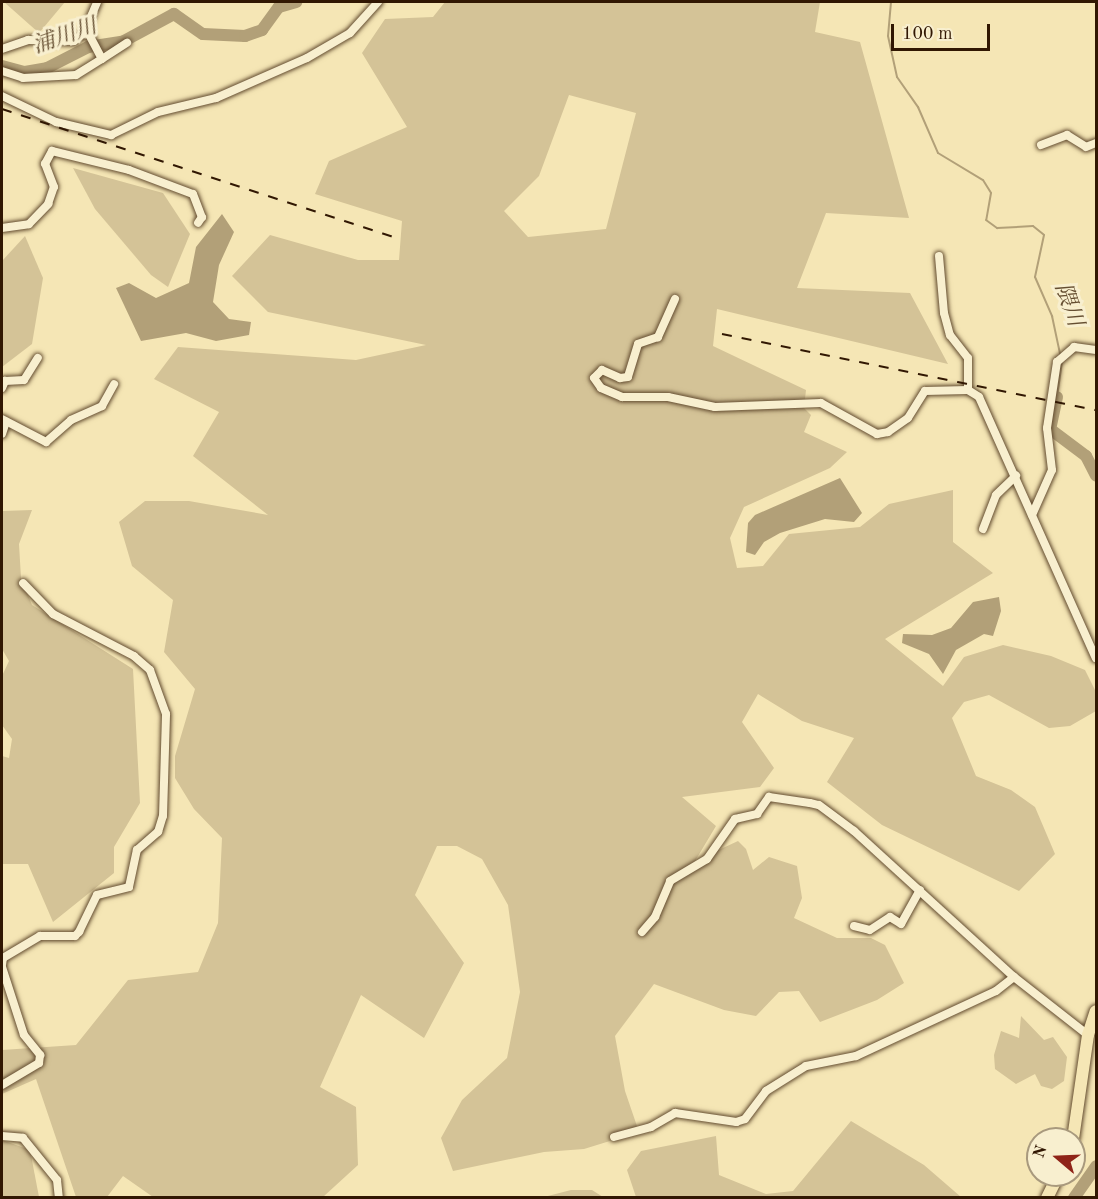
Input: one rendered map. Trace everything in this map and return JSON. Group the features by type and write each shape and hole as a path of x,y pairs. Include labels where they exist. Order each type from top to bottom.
{"main road":[{"path":"1075,1127 1088,1035 1096,1011"}],"street":[{"path":"2,49 28,40 74,41 86,29 97,2"},
{"path":"2,96 56,122 111,135 158,112 234,92 307,58 350,33 378,2"},
{"path":"86,29 102,59"},
{"path":"2,71 23,78 76,75 127,43"},
{"path":"1041,145 1066,135 1086,147 1096,143"},
{"path":"2,228 29,224 48,204 54,187 45,164 52,151 129,170 193,194 201,210 198,223"},
{"path":"939,256 944,313 950,335 968,358 968,390"},
{"path":"675,299 658,337 638,344 628,377 620,378 602,370 594,378 601,388 622,397 668,397 715,407 821,403 877,434 888,432 908,418 925,391 968,390 979,397 1096,658"},
{"path":"1032,515 1052,470 1047,428 1057,362 1074,346 1096,350"},
{"path":"2,388 5,381 24,380 38,358"},
{"path":"2,434 4,420 46,442 71,420 102,406 114,384"},
{"path":"983,530 996,495 1016,476"},
{"path":"2,1085 39,1063 40,1055 24,1035 2,962 40,936 67,937 79,932 97,895 129,886 137,850 158,832 163,816 166,714 150,670 134,656 53,614 23,584"},
{"path":"642,932 655,917 670,880 707,859 735,819 757,814 769,797 819,805 920,890 1014,976 1088,1035"},
{"path":"854,926 870,930 890,917 901,924 920,890"},
{"path":"614,1137 651,1127 675,1113 736,1122 745,1119 766,1091 806,1066 856,1056 996,991 1014,976"},
{"path":"2,1136 23,1138 57,1180 59,1197"}],"shaded area":[{"path":"4,2 65,2 39,33"},
{"path":"445,2 820,2 815,32 860,42 909,218 826,213 797,288 910,293 948,364 717,309 713,346 806,390 804,408 811,415 804,432 847,452 830,468 744,507 730,538 737,568 763,566 789,534 860,527 889,504 953,490 953,542 993,573 885,639 943,686 964,657 1003,645 1051,656 1085,670 1096,692 1096,711 1070,726 1049,728 989,695 964,702 952,718 976,776 1011,790 1035,807 1055,854 1019,891 882,825 827,782 854,738 802,721 758,694 742,722 774,768 760,787 682,797 716,826 695,861 738,841 746,849 753,870 769,857 797,866 802,898 794,918 837,938 871,938 885,945 904,983 877,1000 820,1022 799,991 779,992 756,1016 724,1010 654,984 615,1036 625,1091 639,1132 584,1149 544,1152 453,1171 441,1138 462,1100 507,1058 520,992 508,905 482,859 457,846 437,846 415,895 464,963 424,1038 361,995 320,1087 356,1107 358,1165 323,1197 153,1197 123,1176 107,1197 76,1197 36,1079 2,1094 2,1050 76,1045 128,980 198,972 218,923 222,838 194,809 175,778 175,756 195,689 164,652 173,600 132,566 119,522 145,501 189,501 268,515 193,456 219,412 154,379 178,347 356,360 426,345 268,312 232,276 270,235 358,260 399,260 402,221 315,194 329,161 407,127 362,53 385,19 433,17","holes":["569,95 636,113 606,229 528,237 504,211 539,176"]},
{"path":"73,168 163,193 190,234 168,287 151,275 95,209"},
{"path":"222,214 234,232 219,265 213,302 229,319 251,322 249,335 216,341 186,333 141,341 116,288 129,283 156,298 189,283 196,247"},
{"path":"25,236 43,278 32,344 2,367 2,261"},
{"path":"840,478 862,513 854,522 825,519 780,533 764,542 755,555 746,552 748,523 755,515"},
{"path":"32,510 19,544 21,578 32,605 133,669 140,803 114,847 114,873 53,922 28,864 2,864 2,756 9,758 12,739 2,725 2,676 9,661 2,649 2,511"},
{"path":"999,597 1001,611 993,636 984,634 956,650 943,674 929,654 902,643 903,634 932,635 951,628 973,602"},
{"path":"1021,1016 1044,1040 1053,1037 1067,1057 1064,1081 1052,1089 1041,1086 1035,1074 1016,1084 995,1069 994,1055 1001,1031 1019,1038"},
{"path":"851,1121 924,1165 961,1197 636,1197 627,1170 641,1151 716,1136 719,1175 766,1194 793,1191"},
{"path":"2,1140 30,1150 39,1197 2,1198"},
{"path":"571,1190 592,1190 603,1197 544,1197"}],"waterway":[{"name":"浦川川","path":"2,66 25,72 47,68 88,47 124,41 174,14 203,34 245,36 262,30 279,7 296,2"},
{"name":"隈川","path":"891,2 888,36 897,77 918,107 938,153 983,180 991,193 986,220 997,228 1033,226 1044,235 1035,277 1052,316 1060,355"},
{"name":"隈川","path":"1057,397 1062,360"},
{"name":"隈川","path":"1057,397 1050,429 1086,456 1096,476"},
{"name":"隈川","path":"1074,1198 1096,1166"}],"railway":[{"path":"2,109 393,237"},
{"path":"722,334 1096,410"}]}
